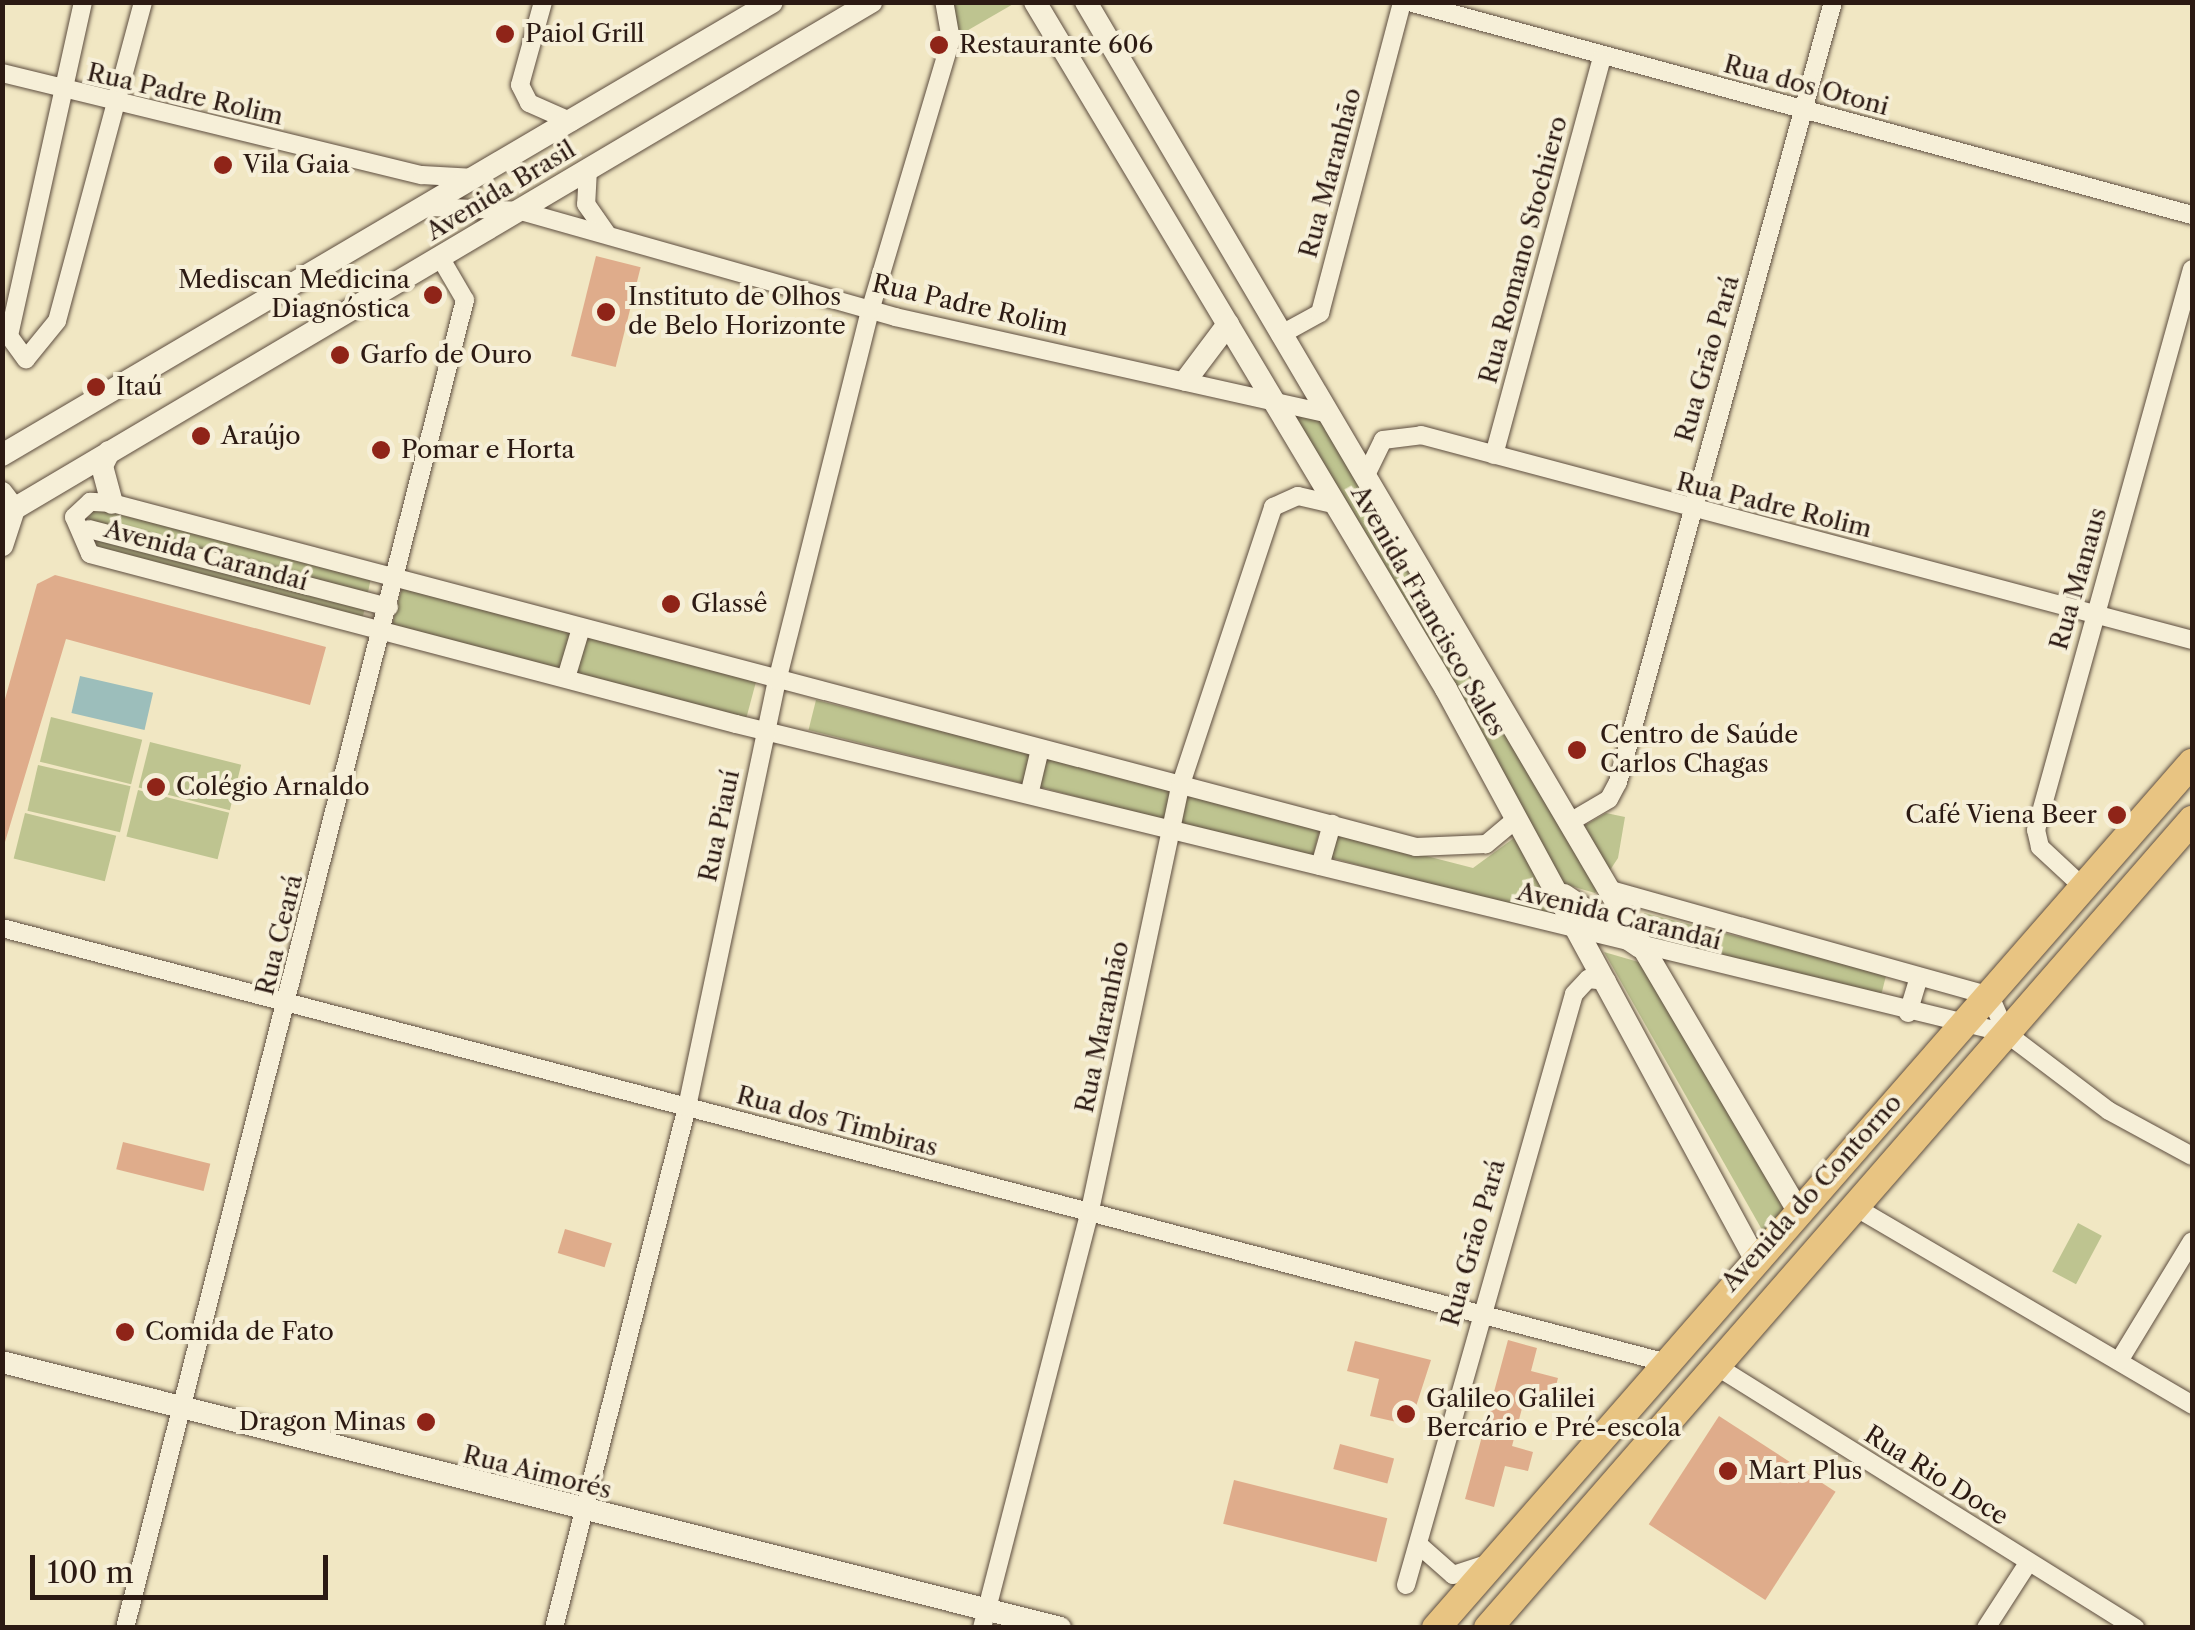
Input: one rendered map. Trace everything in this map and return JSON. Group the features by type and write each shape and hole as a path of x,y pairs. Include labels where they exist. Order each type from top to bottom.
{"main road":[{"name":"Avenida do Contorno","path":"1436,1628 1660,1361 1990,996 2192,763"},
{"name":"Avenida do Contorno","path":"1488,1628 1720,1356 2192,820"},
{"path":"1720,1356 1799,1250 1797,1209"}],"street":[{"path":"83,2 59,91 9,336 18,357 35,355 56,322 143,2"},
{"path":"544,2 520,85 529,103 572,122"},
{"name":"Avenida Brasil","path":"2,455 772,2"},
{"name":"Avenida Brasil","path":"6,506 109,452 442,259 871,2"},
{"name":"Rua Piauí","path":"554,1628 687,1107 776,681 870,310 952,40 944,2"},
{"name":"Avenida Francisco Sales","path":"1035,2 1446,689 1754,1257"},
{"name":"Avenida Francisco Sales","path":"1086,2 1797,1209"},
{"name":"Rua Maranhão","path":"1280,335 1320,312 1406,2"},
{"name":"Rua dos Otoni","path":"1406,2 2192,215"},
{"name":"Rua Grão Pará","path":"1570,822 1610,799 1618,782 1832,2"},
{"name":"Rua Romano Stochiero","path":"1494,455 1602,58"},
{"name":"Rua Padre Rolim","path":"2,72 59,91 422,175 476,178"},
{"path":"588,169 586,204 606,233"},
{"path":"417,213 426,191 422,175"},
{"name":"Rua Padre Rolim","path":"417,213 520,212 870,310 1328,414"},
{"name":"Rua Ceará","path":"125,1628 289,1003 465,300 442,259"},
{"name":"Rua Manaus","path":"2082,887 2040,847 2036,830 2192,270"},
{"path":"1186,380 1228,324"},
{"name":"Rua Padre Rolim","path":"1366,475 1394,434 1494,455 1690,512 2096,611 2192,640"},
{"path":"109,452 102,466 112,503"},
{"name":"Rua Maranhão","path":"985,1618 1089,1215 1180,787 1273,507 1298,496 1336,505"},
{"name":"Avenida Carandaí","path":"1515,820 1486,844 1440,850 1180,787 112,503 90,502 74,516 90,554 766,731 1030,790 1579,934 1962,1027 2006,1033"},
{"path":"2,545 6,506"},
{"path":"89,529 389,606"},
{"path":"566,678 581,628"},
{"path":"1446,689 1482,670"},
{"path":"1030,790 1040,749"},
{"path":"1320,866 1332,824"},
{"path":"1551,882 1645,950"},
{"name":"Avenida Carandaí","path":"1606,889 1990,996"},
{"name":"Rua dos Timbiras","path":"2,928 1477,1317 1660,1361"},
{"path":"1908,1012 1919,977"},
{"name":"Rua Grão Pará","path":"1406,1585 1477,1317 1574,994 1588,980 1607,981"},
{"path":"1990,996 2006,1033 2108,1111 2192,1156"},
{"path":"1855,1207 2192,1405"},
{"path":"2118,1361 2192,1241"},
{"name":"Rua Rio Doce","path":"1720,1356 2028,1563 2135,1628"},
{"name":"Rua Aimorés","path":"2,1362 985,1618 1060,1628"},
{"path":"1419,1545 1453,1575 1488,1564"},
{"path":"1986,1628 2028,1563"}],"green space":[{"path":"937,3 1015,3 951,40"},
{"path":"1289,412 1323,421 1568,835 1606,813 1625,817 1618,858 1595,893 1564,884"},
{"path":"94,509 372,573 362,621 93,549 82,529"},
{"path":"402,588 572,634 562,670 392,625"},
{"path":"584,636 756,682 746,720 574,674"},
{"path":"816,700 1030,753 1023,784 809,730"},
{"path":"51,717 142,740 131,784 40,762"},
{"path":"150,742 241,765 230,810 139,788"},
{"path":"1044,757 1172,791 1165,820 1036,786"},
{"path":"38,765 131,786 120,832 27,811"},
{"path":"138,790 229,813 218,859 126,837"},
{"path":"1185,795 1320,829 1313,857 1178,823"},
{"path":"25,813 116,836 105,881 14,859"},
{"path":"1337,833 1473,868 1514,838 1560,921 1329,857"},
{"path":"1644,913 1887,973 1881,998 1638,937"},
{"path":"1604,952 1642,963 1784,1209 1765,1235"},
{"path":"2078,1223 2102,1236 2076,1284 2052,1272"}],"water":[{"path":"80,676 153,693 145,730 71,713"}],"building":[{"name":"Instituto de Olhos de Belo Horizonte","path":"596,256 641,267 616,367 571,356"},
{"path":"55,575 326,647 310,705 66,639 2,852 2,710 37,584"},
{"path":"123,1142 210,1164 204,1191 116,1169"},
{"path":"565,1229 612,1243 605,1267 558,1253"},
{"path":"1508,1340 1537,1348 1531,1371 1558,1378 1551,1404 1525,1397 1512,1446 1533,1452 1528,1471 1505,1466 1494,1507 1465,1499"},
{"path":"1355,1341 1431,1360 1410,1425 1370,1416 1379,1379 1347,1371"},
{"path":"1719,1416 1836,1492 1765,1600 1649,1524"},
{"path":"1340,1444 1394,1458 1387,1484 1333,1469"},
{"path":"1234,1480 1387,1518 1376,1562 1223,1524"}],"place":[{"name":"Paiol Grill","path":"505,34"},
{"name":"Restaurante 606","path":"939,45"},
{"name":"Vila Gaia","path":"223,165"},
{"name":"Mediscan Medicina Diagnóstica","path":"433,295"},
{"name":"Instituto de Olhos de Belo Horizonte","path":"606,312"},
{"name":"Garfo de Ouro","path":"340,355"},
{"name":"Itaú","path":"96,387"},
{"name":"Araújo","path":"201,436"},
{"name":"Pomar e Horta","path":"381,450"},
{"name":"Glassê","path":"671,604"},
{"name":"Centro de Saúde Carlos Chagas","path":"1577,750"},
{"name":"Colégio Arnaldo","path":"156,787"},
{"name":"Café Viena Beer","path":"2117,815"},
{"name":"Comida de Fato","path":"125,1332"},
{"name":"Galileo Galilei Bercário e Pré-escola","path":"1406,1414"},
{"name":"Dragon Minas","path":"426,1422"},
{"name":"Mart Plus","path":"1728,1471"}]}
